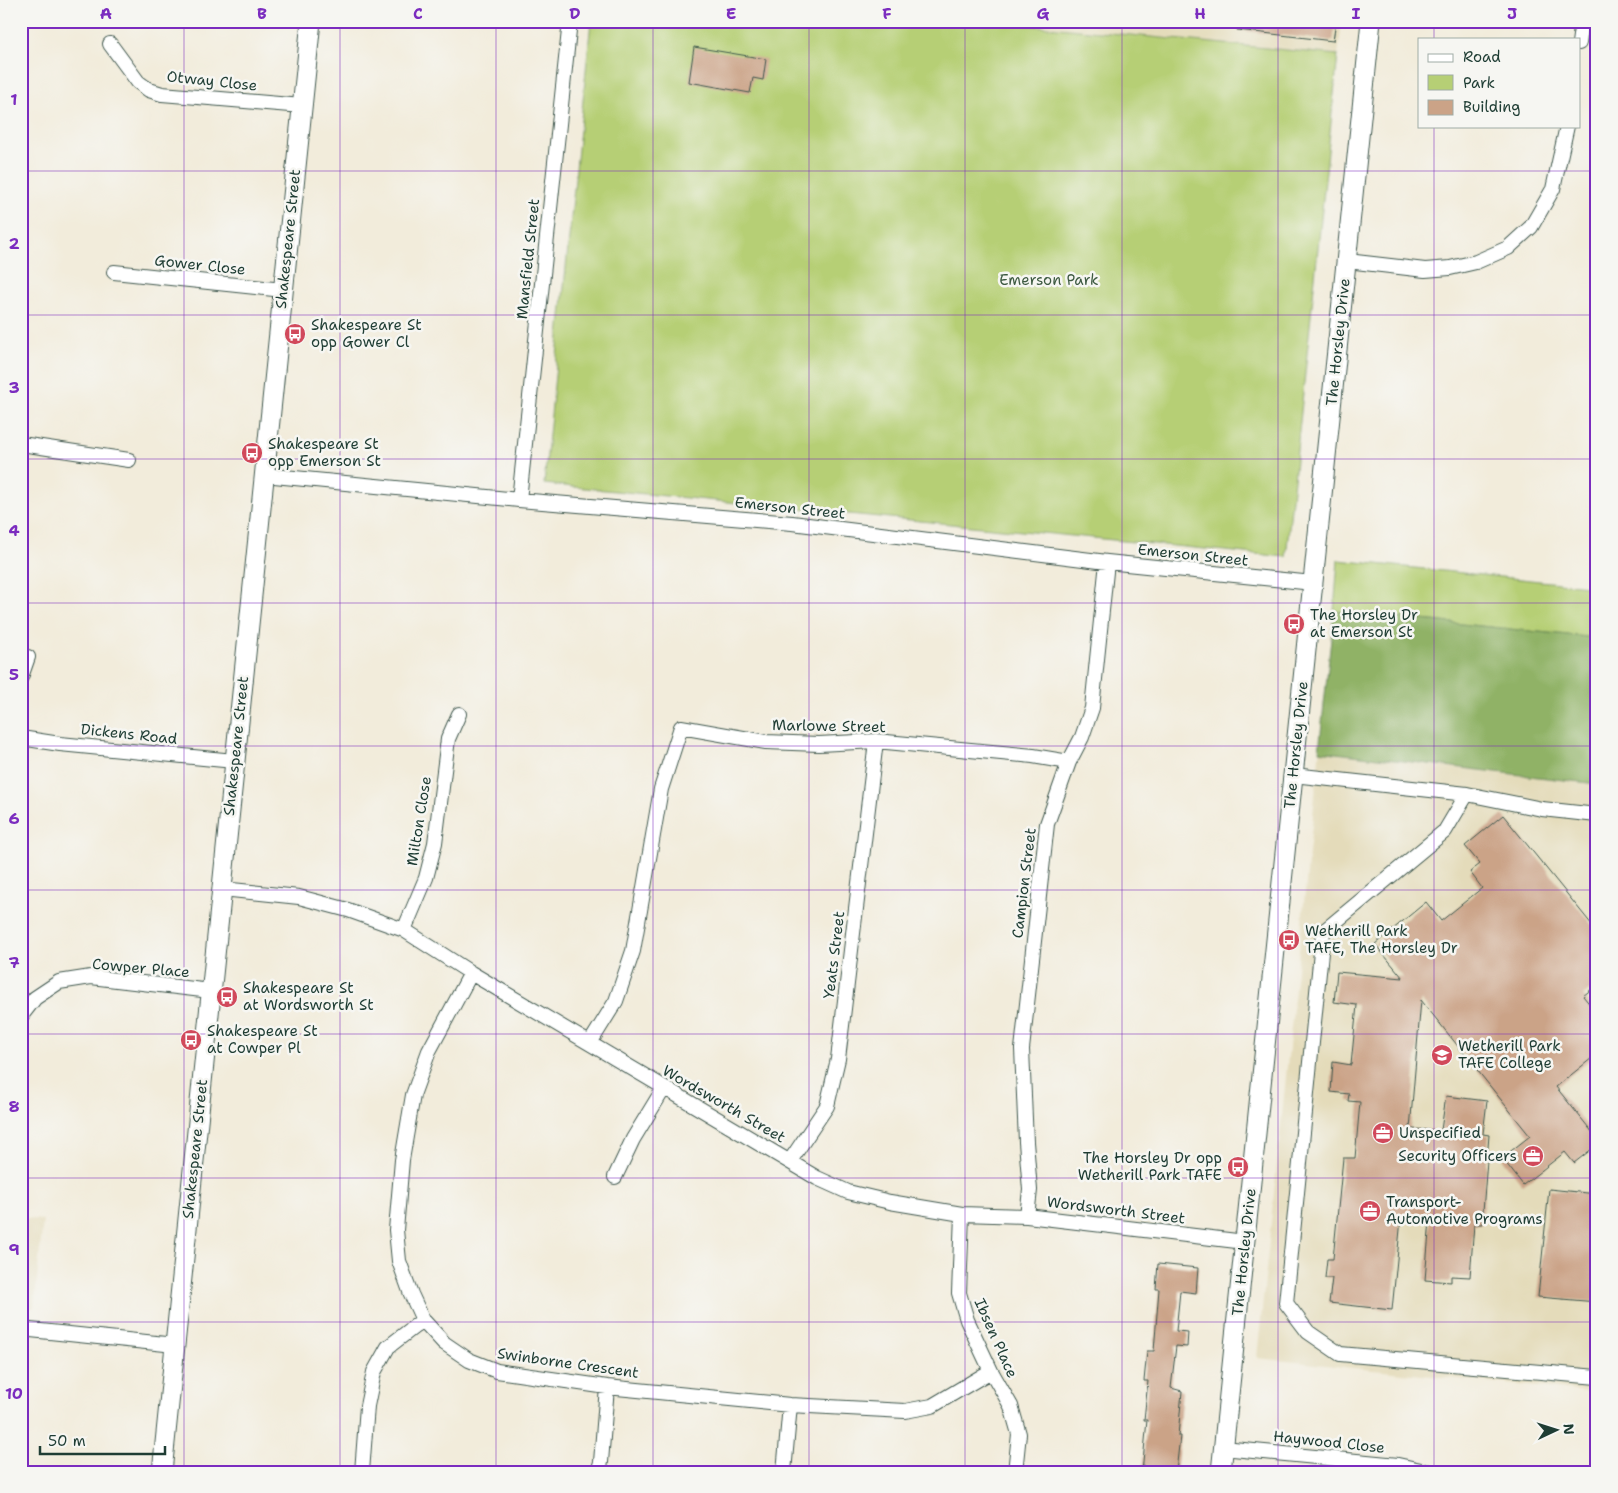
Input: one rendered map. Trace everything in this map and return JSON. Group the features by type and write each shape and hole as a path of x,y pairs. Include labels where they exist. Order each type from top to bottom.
{"street":[{"name":"Shakespeare Street","path":"162,1472 311,21"},
{"name":"Mansfield Street","path":"519,500 570,21"},
{"name":"The Horsley Drive","path":"1222,1470 1312,583 1372,21"},
{"path":"1580,38 1582,21"},
{"name":"Otway Close","path":"110,44 138,82 149,90 162,94 302,106"},
{"path":"1347,261 1425,270 1450,268 1476,262 1508,248 1531,227 1554,189 1567,128"},
{"name":"Gower Close","path":"114,272 283,290"},
{"path":"21,444 129,460"},
{"name":"Emerson Street","path":"264,475 792,524 1107,562 1312,583"},
{"name":"Campion Street","path":"1027,1216 1030,1190 1022,1049 1047,824 1069,762 1082,737 1092,708 1107,562"},
{"path":"21,677 28,657"},
{"name":"Milton Close","path":"404,930 426,878 435,843 448,739 458,714"},
{"name":"Marlowe Street","path":"590,1043 616,1001 633,951 661,789 681,727 766,742 819,744 876,741 1033,756 1069,762"},
{"name":"Dickens Road","path":"21,738 60,744 234,761"},
{"name":"Yeats Street","path":"790,1162 827,1106 838,1059 876,741"},
{"path":"1293,774 1468,794 1542,809 1597,815"},
{"path":"1468,794 1445,831 1323,932 1286,1303 1308,1332 1340,1354 1597,1376"},
{"name":"Wordsworth Street","path":"222,888 299,897 348,910 404,930 664,1088 817,1178 848,1192 890,1202 962,1214 1027,1216 1245,1242"},
{"name":"Swinborne Crescent","path":"471,972 429,1051 413,1095 402,1160 396,1230 399,1261 411,1294 423,1320 444,1343 468,1360 497,1371 607,1387 790,1405 905,1411 932,1406 991,1371"},
{"name":"Cowper Place","path":"21,1016 35,998 59,982 90,977 211,991"},
{"path":"615,1177 633,1139 664,1088"},
{"name":"Ibsen Place","path":"962,1214 959,1293 967,1320 991,1371 1011,1406 1019,1434 1015,1472"},
{"path":"362,1472 367,1406 374,1372 388,1347 423,1320"},
{"path":"21,1329 175,1344"},
{"path":"598,1472 601,1462 607,1387"},
{"path":"784,1472 790,1405"},
{"name":"Haywood Close","path":"1223,1448 1398,1465 1430,1472"}],"shaded area":[{"path":"985,21 1342,21 1338,55"},
{"name":"Wetherill Park TAFE College","path":"1334,611 1597,638 1597,1393 1257,1358"},
{"path":"21,1218 43,1220 34,1308 21,1307"}],"green space":[{"name":"Emerson Park","path":"591,21 985,21 1338,55 1286,557 544,484"},
{"path":"1338,560 1597,587 1597,638 1334,611"},
{"path":"1334,611 1597,638 1597,784 1319,751"}],"building":[{"path":"1237,21 1336,21 1333,41 1237,30"},
{"path":"694,47 766,59 763,80 753,78 750,93 689,82"},
{"path":"1503,815 1597,931 1597,985 1583,996 1597,1013 1597,1054 1556,1087 1597,1138 1597,1145 1574,1163 1565,1152 1523,1185 1502,1158 1530,1136 1421,1000 1410,1129 1441,1130 1446,1096 1487,1101 1483,1134 1489,1135 1482,1224 1474,1224 1470,1277 1451,1276 1451,1282 1425,1280 1430,1220 1401,1219 1392,1310 1329,1303 1332,1278 1325,1278 1327,1259 1333,1259 1343,1158 1355,1158 1360,1102 1348,1101 1349,1094 1331,1092 1333,1062 1351,1065 1357,1005 1334,1002 1337,972 1403,978 1375,944 1426,902 1441,921 1482,888 1470,872 1480,864 1465,846"},
{"path":"1549,1189 1597,1194 1597,1302 1538,1297"},
{"path":"1158,1264 1198,1268 1196,1293 1180,1291 1176,1331 1188,1332 1187,1347 1176,1346 1171,1388 1182,1391 1176,1472 1142,1472 1147,1420 1144,1420 1148,1381 1144,1381 1147,1351 1154,1351 1159,1289 1156,1289"}],"place":[{"name":"Shakespeare St opp Gower Cl","path":"295,334"},
{"name":"Shakespeare St opp Emerson St","path":"252,453"},
{"name":"The Horsley Dr at Emerson St","path":"1294,624"},
{"name":"Wetherill Park TAFE, The Horsley Dr","path":"1289,940"},
{"name":"Shakespeare St at Wordsworth St","path":"227,997"},
{"name":"Shakespeare St at Cowper Pl","path":"191,1040"},
{"name":"Wetherill Park TAFE College","path":"1442,1055"},
{"name":"Unspecified","path":"1383,1133"},
{"name":"Security Officers","path":"1533,1156"},
{"name":"The Horsley Dr opp Wetherill Park TAFE","path":"1238,1167"},
{"name":"Transport- Automotive Programs","path":"1370,1211"}]}
